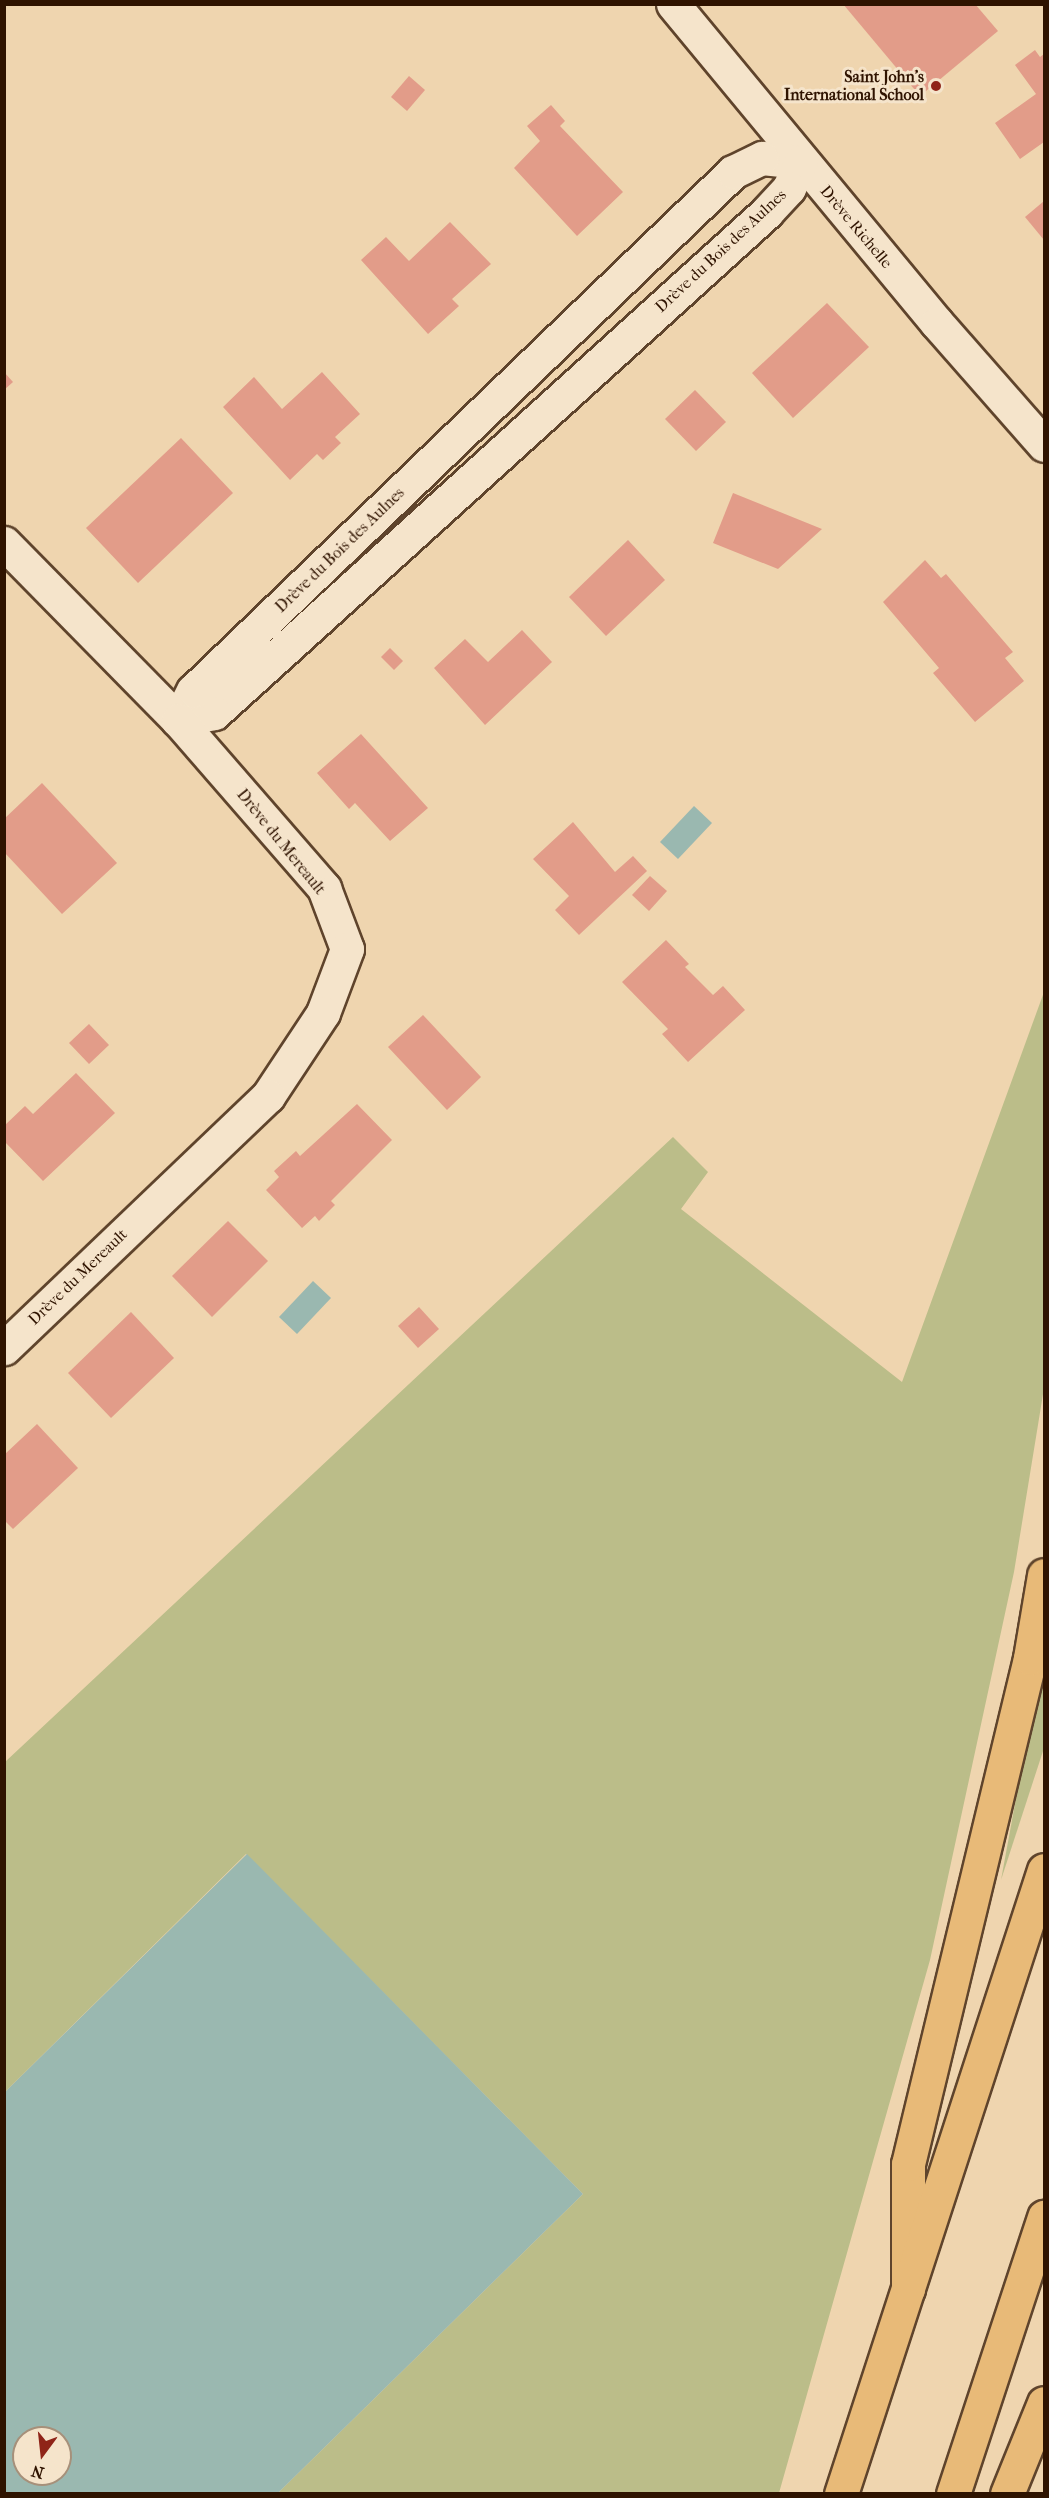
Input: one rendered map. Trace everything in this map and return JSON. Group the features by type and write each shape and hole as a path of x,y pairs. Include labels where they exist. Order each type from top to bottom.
{"highway":[{"path":"908,2289 908,2164 1022,1693 1044,1575"},
{"path":"841,2493 1044,1870"},
{"path":"953,2493 1044,2217"},
{"path":"1007,2493 1044,2403"}],"street":[{"name":"Drève Richelle","path":"673,4 801,162 1005,404 1044,445"},
{"name":"Drève du Bois des Aulnes","path":"762,158 801,162 789,188 767,212 214,713 178,720 193,691 733,172 762,158"},
{"name":"Drève du Mereault","path":"4,543 178,720 324,888 347,949 322,1014 268,1096 4,1348"}],"green space":[{"path":"1044,992 1044,1388 1014,1572 930,1960 779,2493 278,2493 583,2194 246,1854 5,2092 5,1762 673,1137 708,1172 681,1209 902,1382"},
{"path":"1044,1646 1044,1748 1001,1880"}],"water":[{"path":"694,806 712,823 678,859 660,842"},
{"path":"313,1281 331,1298 297,1334 279,1317"},
{"path":"247,1854 583,2194 278,2493 5,2493 5,2092"}],"building":[{"path":"843,4 975,4 998,31 920,96"},
{"path":"1035,50 1040,57 1044,54 1044,142 1020,159 995,123 1036,94 1015,65"},
{"path":"409,76 425,90 407,111 391,97"},
{"path":"551,105 565,121 560,126 623,192 577,236 514,168 540,141 527,126"},
{"path":"1044,201 1044,240 1025,217"},
{"path":"450,222 491,264 452,299 459,306 428,334 361,260 386,237 409,261"},
{"path":"827,303 869,347 793,418 752,373"},
{"path":"4,372 13,382 4,390"},
{"path":"322,372 360,414 335,437 341,443 323,460 317,454 290,480 223,407 254,377 282,409"},
{"path":"695,390 726,422 696,451 665,419"},
{"path":"181,438 233,493 138,583 86,528"},
{"path":"733,493 822,529 778,569 713,543"},
{"path":"628,540 665,580 606,636 569,597"},
{"path":"925,560 941,578 946,574 1013,652 1005,658 1024,681 975,722 933,673 939,668 883,602"},
{"path":"522,630 552,662 485,725 434,668 465,639 488,662"},
{"path":"390,648 403,661 394,670 381,657"},
{"path":"361,734 428,808 390,841 355,803 349,809 317,773"},
{"path":"42,783 117,863 62,914 4,852 4,819"},
{"path":"573,822 615,872 633,856 647,871 579,935 555,910 569,896 533,859"},
{"path":"650,876 667,891 649,911 632,895"},
{"path":"666,940 689,964 685,967 713,995 723,986 745,1010 688,1062 662,1034 668,1029 622,982"},
{"path":"423,1015 481,1077 447,1110 388,1047"},
{"path":"89,1024 109,1045 89,1064 69,1043"},
{"path":"76,1073 115,1113 43,1181 4,1141 4,1126 25,1106 33,1114"},
{"path":"357,1104 392,1140 331,1201 335,1205 319,1221 315,1216 302,1228 266,1190 279,1177 274,1171 296,1151 300,1156"},
{"path":"228,1221 268,1261 212,1317 172,1276"},
{"path":"419,1307 439,1329 418,1348 398,1326"},
{"path":"131,1312 174,1358 111,1418 68,1373"},
{"path":"37,1424 78,1468 13,1529 4,1520 4,1455"}],"place":[{"name":"Saint John's International School","path":"936,86"}]}
